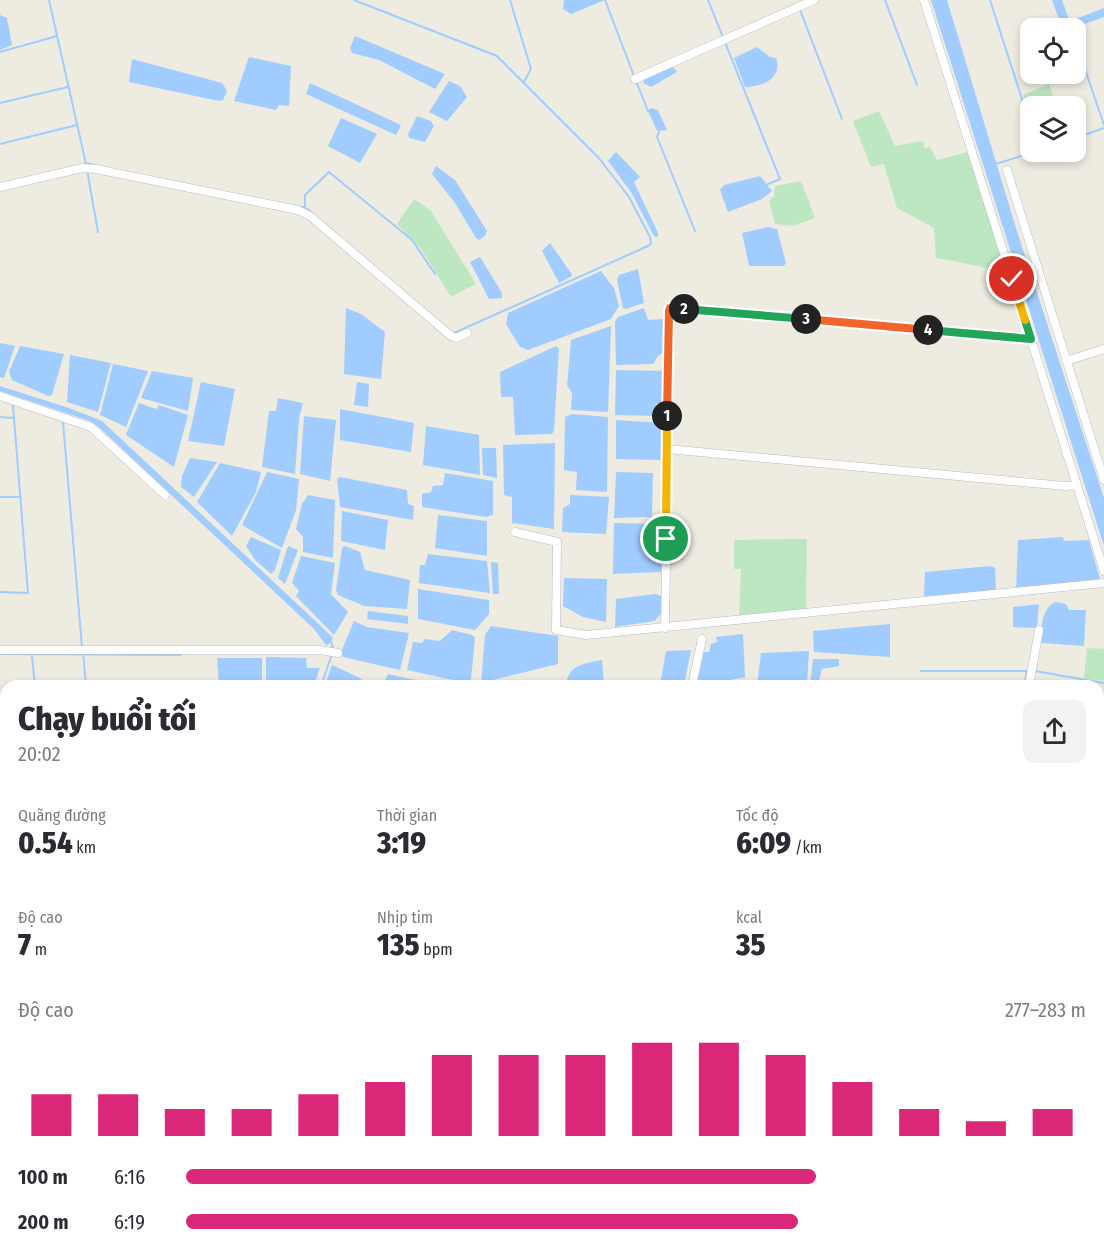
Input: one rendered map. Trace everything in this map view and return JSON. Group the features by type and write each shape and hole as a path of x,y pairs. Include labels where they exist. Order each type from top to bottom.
{"street":[{"path":"635,79 814,0"},
{"path":"924,0 1104,571"},
{"path":"0,187 82,168 96,169 298,210 310,216 450,336 456,338 467,333"},
{"path":"1007,170 1104,480"},
{"path":"665,628 670,308 1031,339"},
{"path":"1066,361 1104,349"},
{"path":"0,396 90,427 165,495"},
{"path":"667,449 1065,486 1077,485"},
{"path":"515,532 557,542 556,630 594,635 1104,583"},
{"path":"1030,680 1039,630"},
{"path":"693,680 702,639"},
{"path":"0,650 308,650 338,653"}],"green space":[{"path":"1049,84 1053,96 1023,96"},
{"path":"879,111 895,146 923,141 925,148 930,147 937,160 968,152 1005,269 987,268 936,258 934,228 897,208 884,164 871,167 853,121"},
{"path":"801,181 815,218 793,226 775,224 769,201 774,196 775,186"},
{"path":"414,199 431,211 476,284 451,297 421,249 397,224"},
{"path":"807,539 806,610 739,617 741,569 734,569 734,540"},
{"path":"1087,648 1104,649 1104,680 1084,678"}],"water":[{"path":"564,0 605,0 571,14 563,9"},
{"path":"931,0 947,0 1015,225 1104,498 1104,546"},
{"path":"1052,0 1061,0 1067,18 1058,18"},
{"path":"1104,8 1104,17 1086,23 1086,18 1078,18"},
{"path":"0,15 7,18 12,45 0,50"},
{"path":"355,36 445,74 435,89 379,60 352,53 350,48"},
{"path":"757,47 770,57 776,58 777,71 765,83 745,87 734,58"},
{"path":"249,57 291,66 289,106 279,105 276,110 234,101"},
{"path":"132,59 222,83 227,91 223,100 219,101 129,82"},
{"path":"673,67 677,72 651,87 643,83 646,77"},
{"path":"449,81 460,86 467,97 447,121 429,112"},
{"path":"310,83 401,125 396,135 306,94"},
{"path":"651,108 658,110 667,130 657,131 648,111"},
{"path":"417,116 431,121 434,126 425,142 409,138 408,134"},
{"path":"341,118 377,134 360,163 328,146"},
{"path":"616,152 640,177 634,182 658,237 654,236 631,192 608,161"},
{"path":"436,166 455,180 487,231 485,236 479,240 455,203 432,174"},
{"path":"760,176 772,191 762,199 728,212 720,190 724,185"},
{"path":"768,227 777,229 786,263 784,266 749,266 742,233"},
{"path":"550,243 572,276 559,283 542,251"},
{"path":"480,257 502,293 502,298 489,299 470,262"},
{"path":"638,269 644,303 623,308 617,280 619,275"},
{"path":"601,271 614,288 619,306 611,319 528,350 520,347 506,324 508,313"},
{"path":"346,308 361,314 385,332 381,379 344,374"},
{"path":"644,308 648,320 663,319 665,322 664,352 653,364 616,365 615,322 618,317"},
{"path":"611,326 608,412 571,410 572,393 567,386 571,340"},
{"path":"0,343 15,346 4,378 0,377"},
{"path":"20,346 64,354 52,395 48,396 12,380 9,372"},
{"path":"556,346 559,349 554,431 552,434 515,435 513,397 501,397 500,372"},
{"path":"70,355 111,363 98,412 67,402"},
{"path":"113,364 148,371 126,427 100,415"},
{"path":"616,370 663,371 664,402 656,404 654,416 615,415"},
{"path":"152,371 193,378 188,411 141,398"},
{"path":"201,382 235,389 224,446 188,441"},
{"path":"357,382 369,384 368,407 354,405"},
{"path":"0,386 102,421 325,630 333,638 329,644 326,645 314,629 100,428 90,421 0,391"},
{"path":"278,398 303,403 299,419 295,474 262,467 269,411 276,411"},
{"path":"139,403 156,409 159,405 188,415 174,467 126,435"},
{"path":"340,409 414,423 411,452 340,440"},
{"path":"572,414 608,417 607,492 576,490 577,472 564,470 565,417"},
{"path":"304,416 336,420 330,481 300,474"},
{"path":"616,420 663,423 662,460 616,459"},
{"path":"426,426 479,435 480,475 423,465"},
{"path":"555,443 554,529 512,523 512,497 504,495 503,445"},
{"path":"482,448 496,448 497,478 483,475"},
{"path":"190,458 217,462 194,497 181,487 182,476"},
{"path":"220,463 261,472 256,492 232,536 197,502"},
{"path":"267,472 299,479 296,510 282,548 242,525"},
{"path":"616,472 653,473 652,517 614,518"},
{"path":"445,473 493,481 493,515 486,517 422,507 422,494 431,492 433,486 443,485"},
{"path":"340,477 407,490 408,504 414,506 413,520 340,507 337,479"},
{"path":"308,495 335,500 333,558 303,552 303,537 296,529 302,504"},
{"path":"570,495 609,497 606,534 562,532 563,508 570,504"},
{"path":"342,511 388,520 385,550 341,541"},
{"path":"438,515 487,521 487,556 435,548"},
{"path":"614,523 661,524 661,572 613,574"},
{"path":"251,537 281,550 275,570 271,574 255,560 246,546"},
{"path":"1063,537 1064,541 1089,540 1100,579 1016,589 1018,540"},
{"path":"288,546 298,550 285,584 278,578"},
{"path":"345,546 360,552 365,570 410,580 407,609 364,606 338,595 336,590 342,548"},
{"path":"428,554 487,561 490,593 419,583 420,565 425,565"},
{"path":"301,556 335,563 331,594 348,612 334,635 296,596 299,591 292,583"},
{"path":"491,562 498,563 499,594 493,594"},
{"path":"990,566 995,568 996,591 924,596 925,572"},
{"path":"564,578 607,579 606,622 583,617 563,606"},
{"path":"418,589 489,600 489,614 475,630 418,619"},
{"path":"655,594 661,596 661,613 655,621 615,627 616,599"},
{"path":"1056,602 1066,604 1069,610 1086,610 1084,646 1041,643 1045,614 1051,604"},
{"path":"1039,604 1037,628 1013,627 1013,607"},
{"path":"368,611 408,616 408,624 367,619"},
{"path":"354,621 367,627 409,633 400,670 343,657 341,652"},
{"path":"890,624 890,657 814,652 813,631"},
{"path":"491,626 558,636 558,664 493,680 481,680 485,635"},
{"path":"452,630 472,635 475,638 471,680 453,680 407,670 413,642 422,643 425,639 440,641"},
{"path":"743,634 745,677 730,680 698,680 704,652 709,652 711,644 717,642 716,637"},
{"path":"691,650 685,680 661,680 666,651"},
{"path":"809,651 807,680 758,680 761,653"},
{"path":"266,657 306,658 307,668 320,668 316,680 266,680"},
{"path":"217,658 262,658 262,680 219,680"},
{"path":"813,659 839,659 839,666 822,669 819,680 811,680"},
{"path":"602,660 604,680 567,680 570,673 583,664"},
{"path":"332,665 362,679 362,680 327,680"},
{"path":"388,674 415,680 385,680"}],"waterway":[{"path":"49,0 86,164"},
{"path":"354,0 497,56 598,157 629,197 650,237 651,244 648,246 454,333"},
{"path":"510,0 531,69 524,82"},
{"path":"605,0 634,76"},
{"path":"708,0 780,179 768,184"},
{"path":"885,0 917,85"},
{"path":"990,0 1021,96"},
{"path":"1061,0 1067,18"},
{"path":"800,10 842,119"},
{"path":"0,52 57,36"},
{"path":"1086,72 1104,125"},
{"path":"636,81 648,111"},
{"path":"0,103 68,87"},
{"path":"0,144 77,125"},
{"path":"1086,134 1104,128"},
{"path":"659,132 657,137 695,231"},
{"path":"996,164 1020,156"},
{"path":"85,163 94,165"},
{"path":"87,170 98,232"},
{"path":"305,207 305,195 329,172 412,240 435,274"},
{"path":"300,207 305,207 312,213"},
{"path":"0,592 28,593 13,406"},
{"path":"0,417 14,418"},
{"path":"63,422 82,647"},
{"path":"0,497 21,497"},
{"path":"331,641 333,649"},
{"path":"83,652 85,680"},
{"path":"0,654 181,655"},
{"path":"323,680 332,654"},
{"path":"32,656 34,680"},
{"path":"921,671 1030,671"},
{"path":"1025,680 1027,671"},
{"path":"1035,671 1087,680"}],"route":[{"path":"666,539 670,308 1031,339 1012,279"}]}
